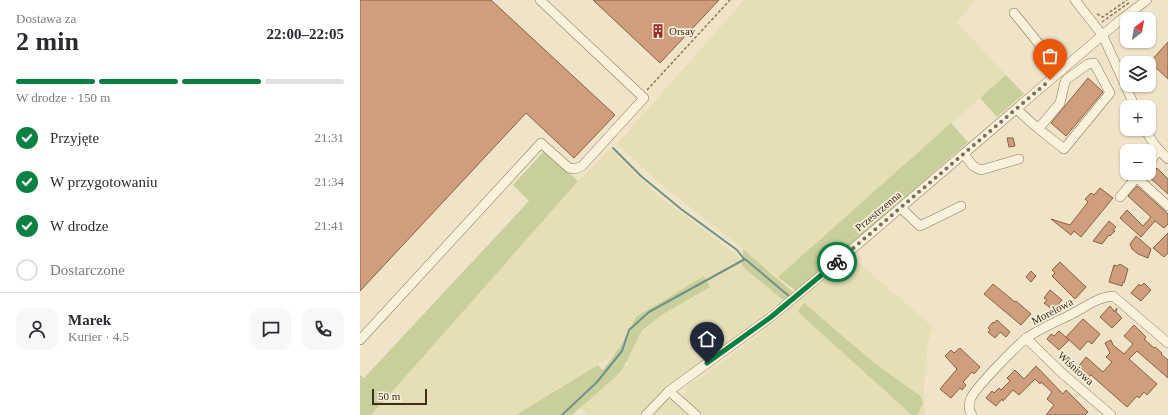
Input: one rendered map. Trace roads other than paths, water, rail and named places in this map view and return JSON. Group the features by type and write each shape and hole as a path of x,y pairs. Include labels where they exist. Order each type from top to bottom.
{"street":[{"path":"360,340 541,142 569,168 575,169 582,166 644,98 540,0"},
{"path":"1075,0 1103,36 1132,100"},
{"name":"Przestrzenna","path":"646,415 669,391 771,317 1119,21 1147,0"},
{"path":"1014,13 1061,71"},
{"path":"1017,109 1038,128 1064,149 1110,93 1094,63 1088,64 1067,79 1060,103 1038,128"},
{"path":"1149,136 1168,159"},
{"path":"1156,154 1159,150"},
{"path":"964,154 973,166 981,170 1019,160"},
{"path":"1120,197 1134,180"},
{"path":"1143,180 1168,206"},
{"path":"901,208 920,226 961,206"},
{"name":"Morelowa","path":"972,415 969,408 970,401 976,390 1026,338 1044,327 1067,317 1104,297 1113,296 1168,343"},
{"name":"Wiśniowa","path":"1026,338 1063,374 1111,415"},
{"path":"669,391 696,415"}],"waterway":[{"path":"613,148 641,176 681,209 737,250 744,259"},
{"path":"562,415 597,382 622,351 629,330 649,312 745,259 790,297"}],"place":[{"name":"Orsay","path":"658,31"}]}
